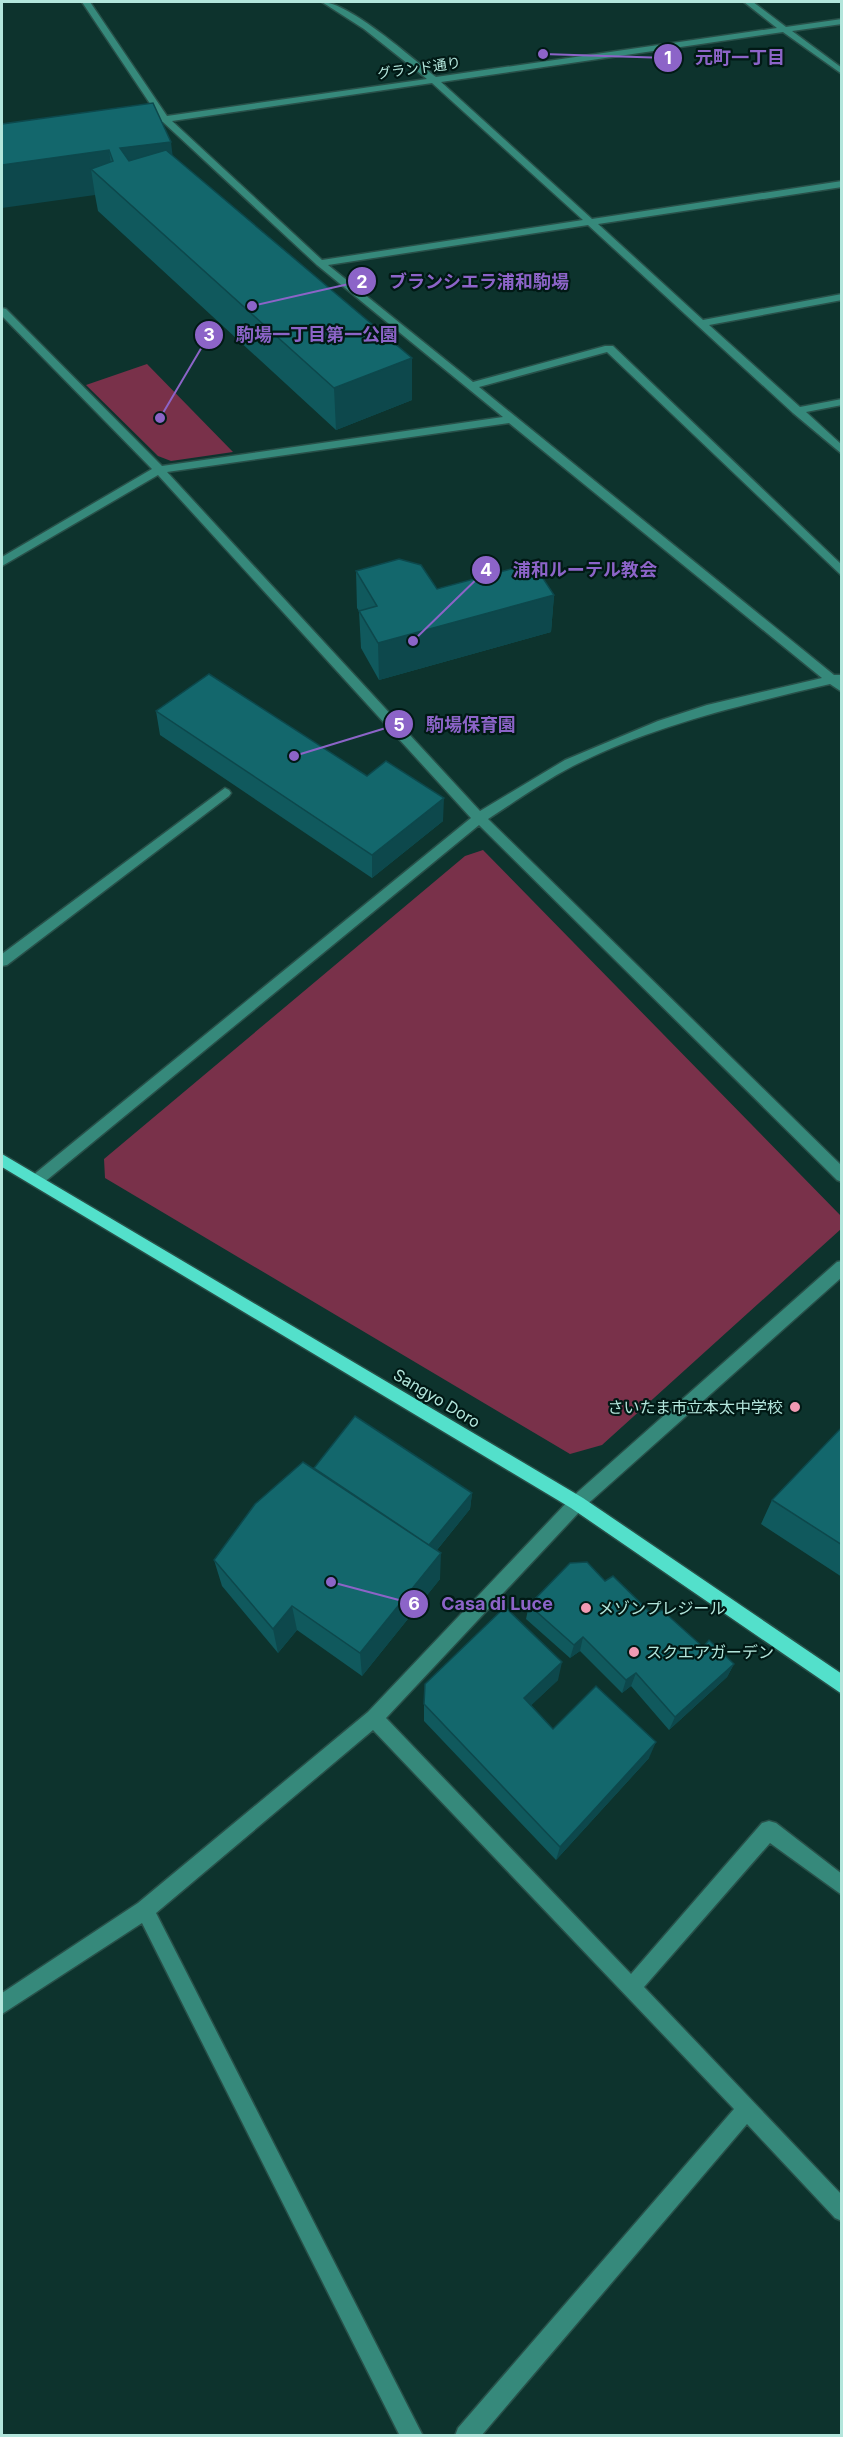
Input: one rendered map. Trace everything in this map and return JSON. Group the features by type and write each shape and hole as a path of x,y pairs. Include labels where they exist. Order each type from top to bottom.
{"main road":[{"name":"Sangyo Doro","path":"2,1160 577,1503 842,1685"}],"street":[{"path":"86,2 165,119 320,263 838,681"},
{"path":"326,2 367,27 434,80 842,451"},
{"path":"748,2 842,72"},
{"name":"グランド通り","path":"154,121 842,21"},
{"path":"320,263 842,184"},
{"path":"701,323 842,297"},
{"path":"830,299 842,306"},
{"path":"2,311 159,470 479,818 842,1176"},
{"path":"472,386 609,348 842,572"},
{"path":"797,411 842,402"},
{"path":"2,562 159,470 512,419"},
{"path":"37,1180 479,818 569,764 662,724 707,709 838,681"},
{"path":"2,961 225,793"},
{"path":"2,2004 146,1910 375,1718 577,1503 842,1267"},
{"path":"375,1718 842,2211"},
{"path":"632,1987 769,1830 842,1886"},
{"path":"146,1910 412,2436"},
{"path":"466,2436 747,2109"}],"shaded area":[{"path":"147,364 233,452 171,461 158,456 86,385"},
{"path":"483,850 841,1216 841,1229 602,1445 570,1454 105,1178 104,1159 465,856"}],"building":[{"path":"153,103 171,142 120,148 129,161 166,150 412,358 334,388 91,169 113,161 109,150 2,165 2,124"},
{"path":"399,559 421,565 437,589 533,563 554,595 378,643 359,611 377,606 356,571"},
{"path":"209,674 367,776 386,761 444,798 372,855 156,711"},
{"path":"355,1416 472,1493 429,1545 314,1468"},
{"path":"842,1427 842,1545 772,1500"},
{"path":"303,1462 441,1553 360,1653 292,1606 273,1629 214,1560 255,1504"},
{"name":"スクエアガーデン","path":"587,1562 605,1581 613,1576 652,1614 662,1610 703,1647 709,1640 734,1664 675,1717 636,1673 626,1680 583,1637 574,1645 529,1605 570,1563"},
{"path":"505,1607 562,1662 524,1698 553,1729 596,1686 656,1742 560,1847 424,1704 425,1684"}],"place":[{"name":"元町一丁目","path":"543,54"},
{"name":"ブランシエラ浦和駒場","path":"252,306"},
{"name":"駒場一丁目第一公園","path":"160,418"},
{"name":"浦和ルーテル教会","path":"413,641"},
{"name":"駒場保育園","path":"294,756"},
{"name":"さいたま市立本太中学校","path":"795,1407"},
{"name":"Casa di Luce","path":"331,1582"},
{"name":"メゾンプレジール","path":"586,1608"},
{"name":"スクエアガーデン","path":"634,1652"}]}
